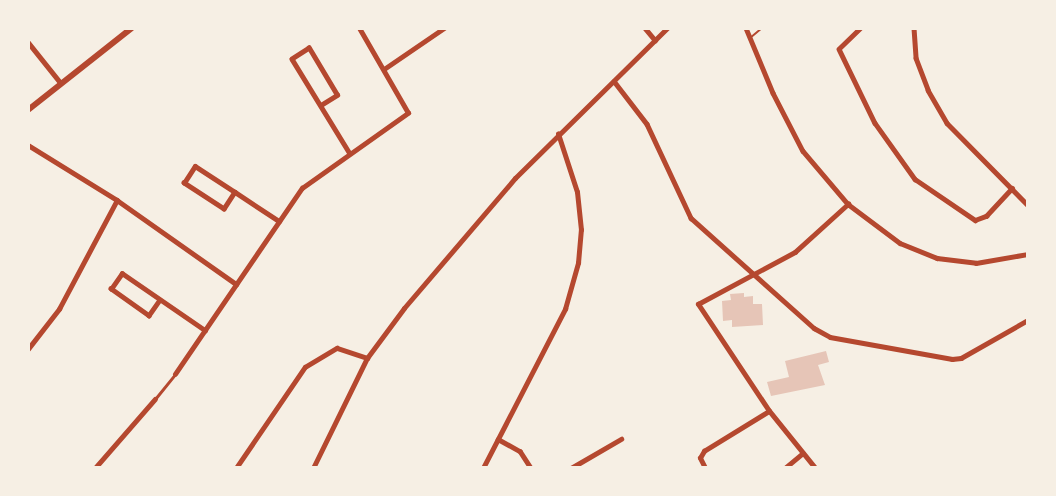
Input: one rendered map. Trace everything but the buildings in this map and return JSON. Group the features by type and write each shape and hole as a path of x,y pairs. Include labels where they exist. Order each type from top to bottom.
{"main road":[{"path":"28,110 60,82 132,28"}],"street":[{"path":"95,468 175,375 302,188 349,152 408,113 359,28"},
{"path":"428,28 432,36"},
{"path":"384,69 444,28"},
{"path":"645,28 655,40"},
{"path":"313,468 367,358 514,178 667,28"},
{"path":"746,28 803,151 848,204 900,243 937,258 976,263 1028,254"},
{"path":"861,28 839,49 875,123 915,179 975,220 986,216 1012,189"},
{"path":"914,28 916,58 928,90 947,123 1028,206"},
{"path":"28,42 60,82"},
{"path":"321,105 337,95 309,48 292,59 349,152"},
{"path":"614,81 647,124 691,218 814,328 830,338 952,359 961,358 1028,320"},
{"path":"483,468 565,309 578,263 581,230 577,192 558,134"},
{"path":"28,144 117,200 236,284"},
{"path":"235,192 224,209 184,183 195,166 235,192 279,221"},
{"path":"28,349 59,309 117,200"},
{"path":"815,468 769,411 698,304 795,252 848,204"},
{"path":"160,300 149,316 111,289 122,273 205,330"},
{"path":"236,468 305,367 337,348 367,358"},
{"path":"705,468 700,458 704,451 769,411"},
{"path":"498,439 520,451 531,468"},
{"path":"571,468 621,439"},
{"path":"785,468 803,453"}],"lane":[{"path":"750,38 762,28"}]}
